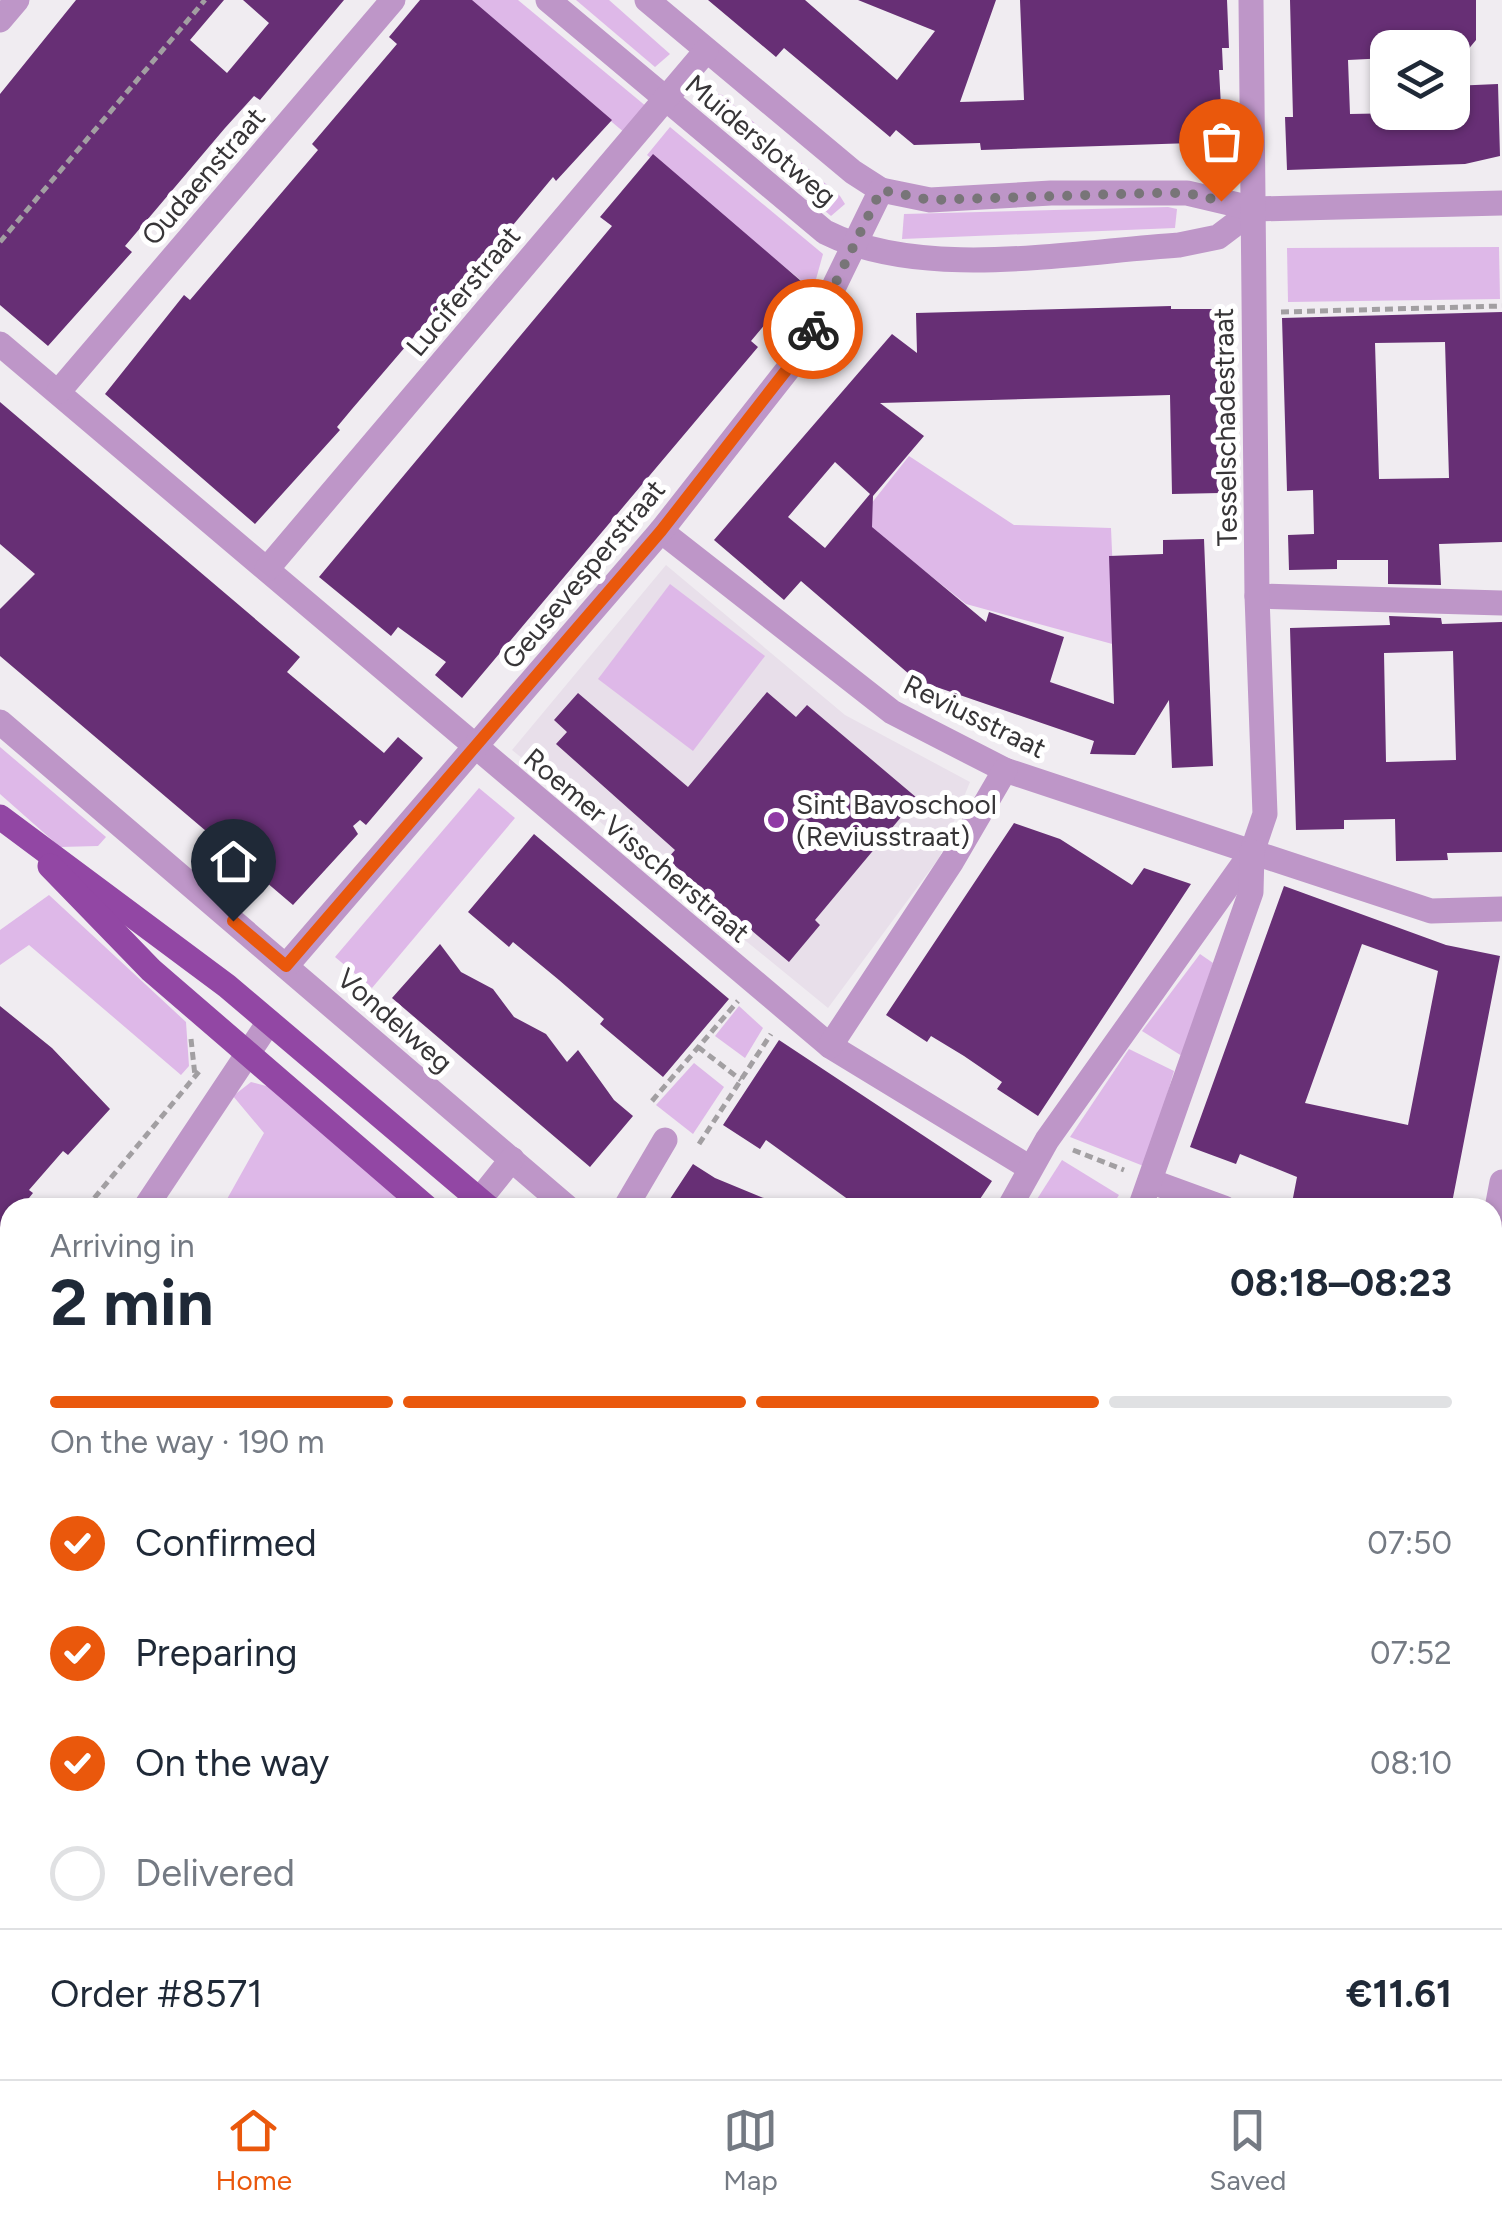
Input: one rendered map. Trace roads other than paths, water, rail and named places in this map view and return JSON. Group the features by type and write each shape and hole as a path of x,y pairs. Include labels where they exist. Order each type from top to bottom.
{"main road":[{"path":"0,817 169,940 478,1198"},
{"path":"23,836 151,970 415,1198"}],"street":[{"path":"0,20 17,0"},
{"name":"Oudaenstraat","path":"59,391 393,0"},
{"name":"Muiderslotweg","path":"548,0 825,232 855,247 937,261 1179,245 1218,237 1255,209"},
{"name":"Muiderslotweg","path":"646,0 881,190 930,200 1051,193 1187,193 1255,209 1502,203"},
{"name":"Tesselschadestraat","path":"1014,1198 1048,1140 1252,852 1265,814 1258,596 1251,0"},
{"name":"Luciferstraat","path":"266,569 706,51"},
{"name":"Geusevesperstraat","path":"286,966 661,531 802,350 881,190"},
{"name":"Roemer Visscherstraat","path":"0,344 830,1046 1030,1168"},
{"name":"Reviusstraat","path":"661,531 892,712 1005,770 1431,911 1502,909"},
{"path":"1258,596 1502,603"},
{"name":"Vondelweg","path":"0,722 556,1198"},
{"path":"830,1046 952,861 1005,770"},
{"name":"Tesselschadestraat","path":"1144,1198 1251,892 1252,852"},
{"path":"152,1198 269,1022"},
{"path":"631,1198 664,1140"},
{"path":"487,1198 512,1160"},
{"path":"1150,1181 1197,1198"}],"place":[{"name":"Sint Bavoschool (Reviusstraat)","path":"776,820"}]}
